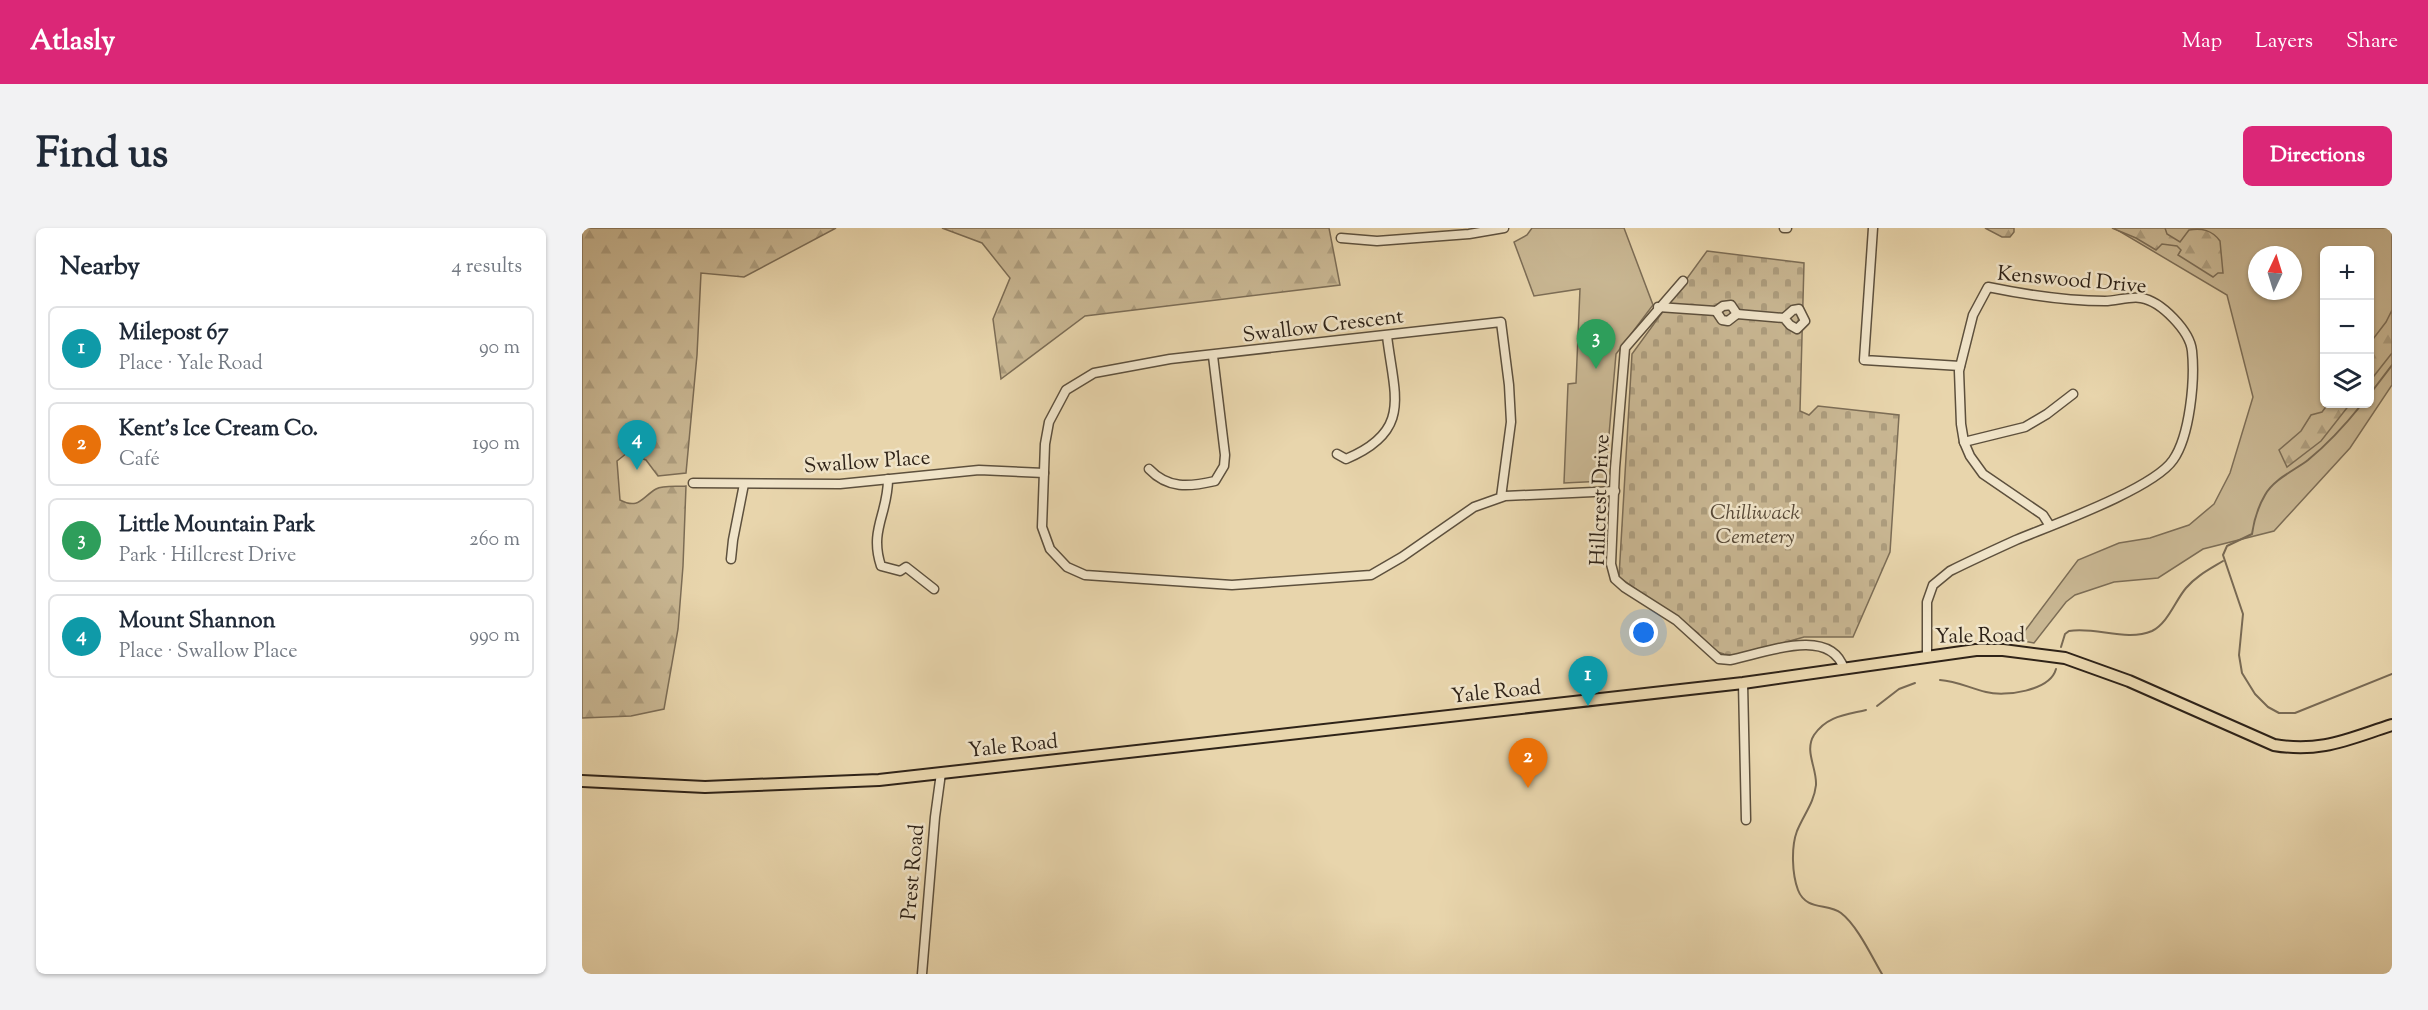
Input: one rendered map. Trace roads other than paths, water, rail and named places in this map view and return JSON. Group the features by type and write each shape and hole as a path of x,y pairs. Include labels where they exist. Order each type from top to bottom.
{"main road":[{"name":"Yale Road","path":"582,781 658,786 722,786 879,780 1743,683 1927,655 1976,650 2002,650 2065,658 2129,681 2274,745 2296,749 2319,748 2392,725"}],"street":[{"path":"1341,238 1377,242 1469,234 1504,228"},
{"path":"1874,228 1864,360 1960,366"},
{"name":"Hillcrest Drive","path":"1683,281 1658,307 1625,348 1611,564 1615,579 1676,620 1719,659 1730,660 1797,644 1831,650 1840,657 1844,669"},
{"name":"Kenswood Drive","path":"1927,655 1927,602 1932,585 1950,571 2050,526 2148,481 2172,462 2183,441 2189,421 2193,358 2191,339 2159,306 2141,298 2094,301 2036,297 1988,287 1973,315 1960,366 1961,424 1964,442 1970,456 1983,474 2043,514 2050,526"},
{"path":"1658,307 1716,311 1723,306 1731,305 1737,314 1784,318"},
{"name":"Swallow Crescent","path":"1501,497 1511,422 1501,321 1213,356 1170,359 1094,373 1066,390 1049,422 1045,444 1042,527 1050,549 1066,567 1085,574 1232,585 1371,575 1402,557 1474,507 1501,497 1615,491"},
{"path":"1337,454 1346,459 1361,453 1381,440 1392,424 1396,401 1387,336"},
{"path":"1149,469 1161,481 1196,486 1215,481 1224,466 1226,455 1213,356"},
{"path":"1964,442 2025,427 2073,394"},
{"name":"Swallow Place","path":"693,483 840,484 989,469 1044,473"},
{"path":"888,479 886,501 876,532 875,550 881,566 900,571 906,567 934,589"},
{"path":"731,559 744,484"},
{"path":"1743,683 1746,820"},
{"name":"Prest Road","path":"922,974 934,817 941,773"}],"waterway":[{"path":"2374,389 2392,365"},
{"path":"2359,408 2323,447 2269,489 2258,509 2252,534 2227,546 2223,555 2243,614 2239,655 2242,673 2255,694 2268,707 2279,713 2295,713 2392,674"},
{"path":"2061,647 2065,634 2069,631 2089,630 2121,635 2152,631 2163,623 2190,584 2223,561"},
{"path":"1940,680 1986,692 2015,693 2045,683 2056,669"},
{"path":"1877,706 1899,689 1915,683"},
{"path":"1866,710 1831,720 1819,729 1811,741 1816,785 1811,803 1795,837 1793,869 1802,897 1812,904 1836,910 1847,918 1882,974"}],"place":[{"name":"Little Mountain Park","path":"1596,369"},
{"name":"Mount Shannon","path":"637,470"},
{"name":"Milepost 67","path":"1588,706"},
{"name":"Kent's Ice Cream Co.","path":"1528,788"}],"park label":[{"name":"Chilliwack Cemetery","path":"1755,524"}]}
